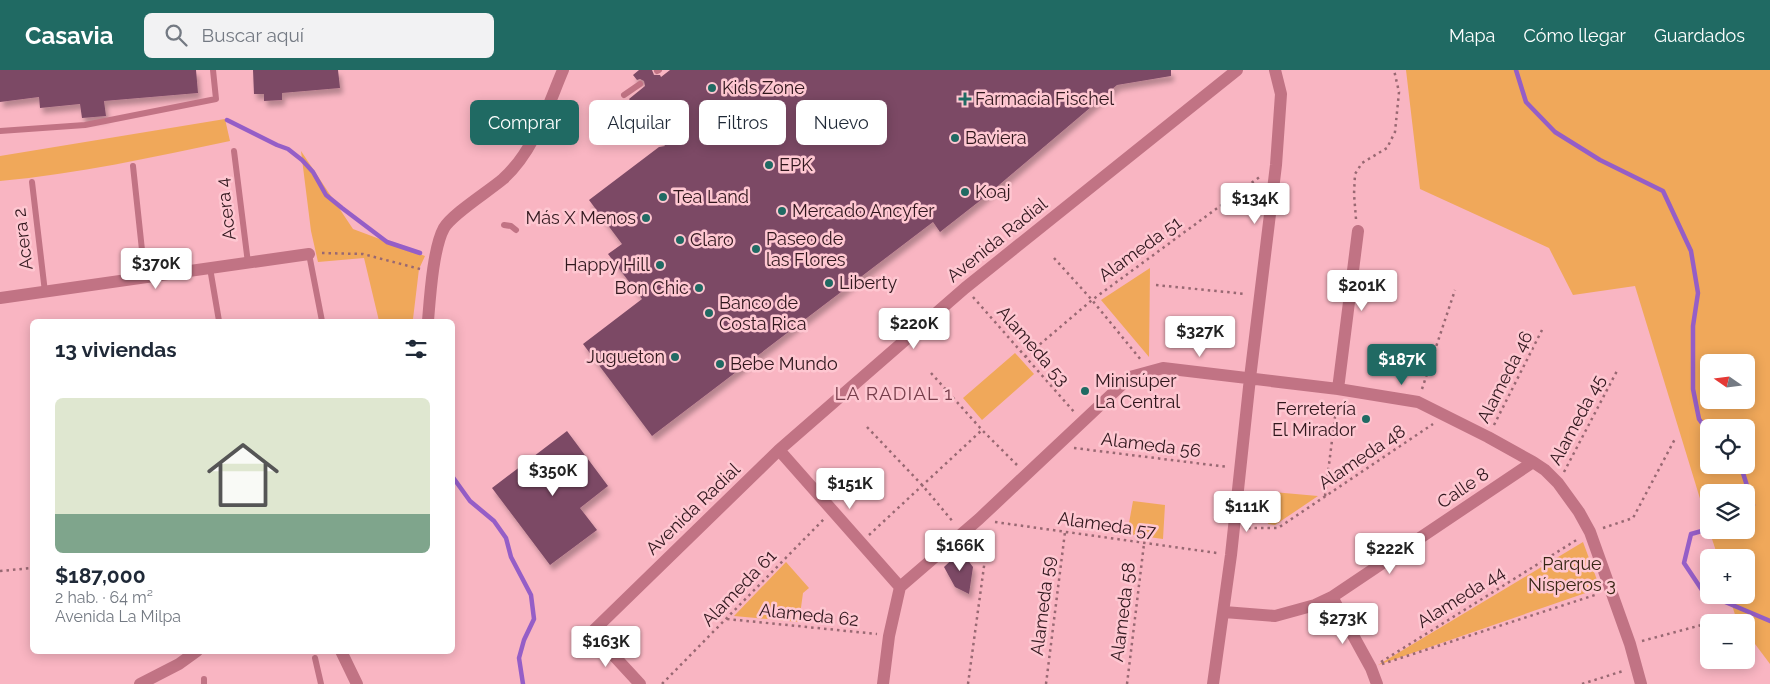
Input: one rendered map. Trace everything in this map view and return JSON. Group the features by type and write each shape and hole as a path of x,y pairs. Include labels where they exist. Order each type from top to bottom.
{"street":[{"path":"428,319 433,273 439,243 445,227 503,179 519,162 531,143 563,70"},
{"name":"Avenida Radial","path":"640,684 592,632 779,450 965,288 1237,70"},
{"path":"1213,684 1231,555 1276,165 1281,94 1275,70"},
{"path":"1338,389 1358,231"},
{"path":"0,298 309,254"},
{"path":"883,684 889,636 900,588 979,519 1130,377 1164,368 1338,389 1418,402 1533,462 1545,470 1558,483 1579,512 1590,532 1630,644 1640,684"},
{"path":"779,450 900,588"},
{"name":"Calle 8","path":"1224,612 1275,616 1315,605 1332,597 1533,462"},
{"path":"1332,597 1371,668 1377,684"},
{"path":"140,684 179,664 193,654"},
{"path":"342,654 357,684"}],"lane":[{"path":"0,131 85,125 216,99 213,70"},
{"path":"624,95 640,84"},
{"name":"Acera 4","path":"234,151 248,263"},
{"path":"132,166 146,278"},
{"name":"Acera 2","path":"32,182 45,292"},
{"path":"504,225 511,226 516,230"},
{"path":"309,254 322,319"},
{"path":"210,268 219,319"},
{"path":"315,658 321,684"}],"path":[{"path":"1358,231 1354,194 1355,174 1362,163 1387,148 1395,132 1399,92 1394,70"},
{"name":"Alameda 51","path":"1025,357 1092,300 1276,165"},
{"path":"309,254 363,254 433,273"},
{"path":"1054,258 1092,300 1150,371"},
{"path":"1156,285 1260,296"},
{"name":"Alameda 53","path":"965,288 1083,421"},
{"path":"1418,402 1455,290"},
{"name":"Alameda 46","path":"1488,437 1543,328"},
{"name":"Alameda 45","path":"1558,483 1618,369"},
{"path":"930,373 982,430 1026,474"},
{"path":"1326,496 1338,389"},
{"name":"Alameda 48","path":"1234,528 1278,528 1446,415"},
{"path":"867,427 923,486 984,559 968,684"},
{"path":"861,543 982,430"},
{"name":"Alameda 44","path":"1371,668 1590,532 1634,518 1676,437"},
{"name":"Alameda 56","path":"1056,445 1241,469"},
{"name":"Alameda 61","path":"662,684 832,510"},
{"name":"Alameda 57","path":"979,519 1231,555"},
{"name":"Alameda 59","path":"1046,684 1065,532"},
{"name":"Alameda 58","path":"1127,684 1144,544"},
{"path":"0,571 30,568"},
{"path":"1371,668 1611,590"},
{"name":"Alameda 62","path":"726,619 889,636"},
{"path":"1630,644 1700,625"},
{"path":"1582,684 1635,667"}],"green space":[{"path":"1406,70 1770,70 1770,664 1755,644 1755,614 1735,614 1732,604 1755,604 1755,549 1715,549 1712,539 1755,539 1755,484 1700,484 1700,499 1635,286 1573,295 1549,248 1420,189"},
{"path":"225,119 230,141 87,169 0,181 0,156"},
{"path":"301,151 353,229 425,256 419,269 413,319 379,319 364,258 318,262 311,231"},
{"path":"1150,268 1149,357 1101,300"},
{"path":"1015,353 1034,374 982,420 963,398"},
{"path":"1273,492 1318,496 1275,525 1268,524"},
{"path":"1133,501 1165,505 1163,539 1127,534"},
{"name":"Parque Nísperos 3","path":"1583,542 1600,588 1378,665"},
{"path":"786,562 809,588 803,593 799,622 734,616"}],"building":[{"path":"0,70 196,70 198,93 104,101 106,116 82,118 80,104 40,108 39,97 0,102"},
{"path":"253,70 338,70 340,88 282,93 282,100 264,101 264,94 254,94"},
{"name":"Paseo de las Flores","path":"639,70 652,70 654,75 660,75 661,77 670,70 1171,70 1171,76 1117,85 986,196 940,232 933,222 652,436 583,344 642,299 608,254 622,244 589,200 659,147 664,145 689,145 689,100 630,100 645,86 644,81 637,80 633,75"},
{"path":"567,431 608,486 580,508 597,530 550,565 492,488"},
{"path":"961,551 973,567 969,594 955,587 944,567"}],"waterway":[{"path":"1516,70 1526,102 1555,132 1600,160 1663,191 1691,251 1698,293 1693,326 1693,389 1700,420"},
{"path":"227,120 288,149 313,172 326,195 342,208 387,242 420,253"},
{"path":"1743,474 1746,484"},
{"path":"455,480 470,501 494,521 506,538 511,557 531,595 534,619 524,640 519,658 523,684"},
{"path":"1700,532 1691,534 1684,563 1704,593 1770,621"}],"place":[{"name":"Kids Zone","path":"712,88"},
{"name":"Farmacia Fischel","path":"965,99"},
{"name":"Baviera","path":"955,138"},
{"name":"EPK","path":"769,165"},
{"name":"Koaj","path":"965,192"},
{"name":"Tea Land","path":"663,197"},
{"name":"Mercado Ancyfer","path":"782,211"},
{"name":"Más X Menos","path":"646,218"},
{"name":"Claro","path":"680,240"},
{"name":"Paseo de las Flores","path":"756,249"},
{"name":"Happy Hill","path":"660,265"},
{"name":"Liberty","path":"829,283"},
{"name":"Bon Chic","path":"699,288"},
{"name":"Banco de Costa Rica","path":"709,313"},
{"name":"Jugueton","path":"675,357"},
{"name":"Bebe Mundo","path":"720,364"},
{"name":"Minisúper La Central","path":"1085,391"},
{"name":"Ferretería El Mirador","path":"1366,419"}],"district":[{"name":"LA RADIAL 1","path":"894,393"}]}
